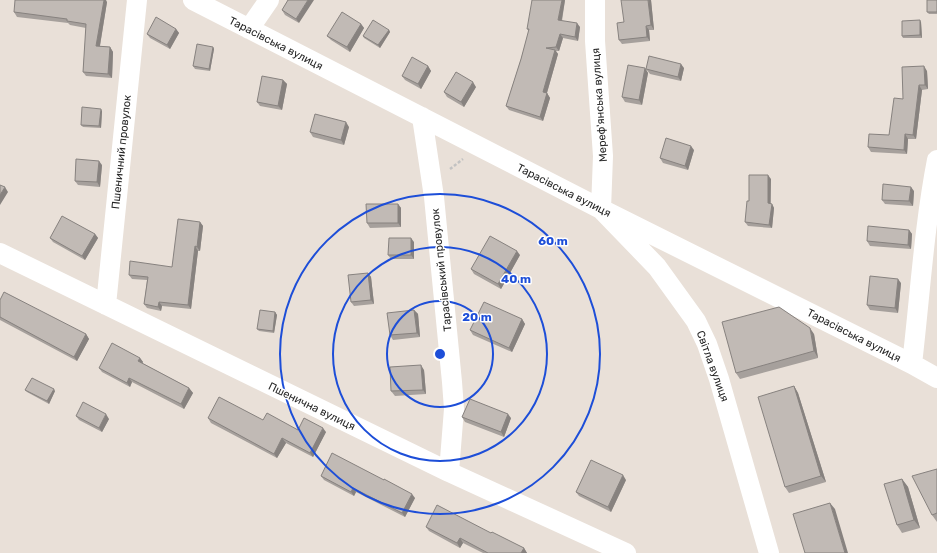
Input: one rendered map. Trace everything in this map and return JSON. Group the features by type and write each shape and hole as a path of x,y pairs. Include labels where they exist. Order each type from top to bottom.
{"street":[{"name":"Пшеничний провулок","path":"106,305 137,0"},
{"name":"Тарасівська вулиця","path":"193,0 601,209 912,364 937,378"},
{"path":"249,29 269,0"},
{"name":"Мереф'янська вулиця","path":"594,0 595,41 603,156 601,209"},
{"name":"Тарасівський провулок","path":"422,116 434,198 454,409 448,472"},
{"path":"912,364 920,299 925,232 937,160"},
{"name":"Світла вулиця","path":"601,209 657,267 696,322 707,344 719,379 769,553"},
{"name":"Пшенична вулиця","path":"0,253 448,472 626,553"}],"path":[{"path":"447,172 460,161 470,156 488,151"}],"building":[{"path":"15,0 104,0 96,46 110,47 108,74 83,72 86,24 67,21 67,19 14,12"},
{"path":"288,0 308,0 296,19 282,10"},
{"path":"532,0 562,0 558,20 577,23 575,37 560,34 556,47 546,48 555,50 543,92 547,93 540,117 506,106 529,29 527,29"},
{"path":"621,0 648,0 651,25 646,26 647,37 619,40 617,23 624,22"},
{"path":"927,0 937,0 937,12 927,12"},
{"path":"342,12 361,24 347,47 327,36"},
{"path":"156,17 176,29 167,45 147,34"},
{"path":"373,20 389,30 378,45 363,36"},
{"path":"920,20 920,35 902,36 902,21"},
{"path":"197,44 213,47 209,69 193,66"},
{"path":"649,56 681,64 678,77 646,69"},
{"path":"412,57 428,66 418,84 402,76"},
{"path":"628,65 645,68 639,100 622,97"},
{"path":"924,66 925,85 919,85 913,135 905,134 904,150 868,147 869,134 889,135 894,98 903,99 902,67"},
{"path":"456,72 473,82 461,102 444,92"},
{"path":"262,76 283,80 278,106 257,102"},
{"path":"82,107 101,109 99,126 81,125"},
{"path":"315,114 346,122 341,140 310,132"},
{"path":"666,138 691,146 685,166 660,158"},
{"path":"76,159 99,161 97,182 75,181"},
{"path":"749,175 768,175 768,203 772,204 769,225 745,222 747,201 749,201"},
{"path":"883,184 911,187 909,201 882,200"},
{"path":"0,185 5,187 0,195"},
{"path":"366,204 398,204 398,223 367,223"},
{"path":"62,216 95,234 82,256 50,238"},
{"path":"178,219 200,222 197,247 195,246 188,305 159,302 158,307 144,304 148,277 129,275 130,261 172,267"},
{"path":"868,226 909,230 908,245 867,241"},
{"path":"490,236 517,251 498,284 471,269"},
{"path":"389,238 411,238 411,255 388,255"},
{"path":"368,273 371,300 351,302 348,275"},
{"path":"870,276 898,279 895,308 867,305"},
{"path":"4,292 86,334 74,357 0,317 0,300"},
{"path":"484,302 522,319 509,348 470,330"},
{"path":"779,307 810,328 814,351 736,373 722,322"},
{"path":"260,310 275,312 273,331 257,329"},
{"path":"414,310 417,333 390,335 387,313"},
{"path":"112,343 140,358 138,361 189,388 181,404 129,378 127,383 99,368"},
{"path":"421,365 423,390 391,391 390,367"},
{"path":"32,378 54,389 47,401 25,390"},
{"path":"794,386 821,476 785,487 758,397"},
{"path":"219,397 263,420 267,413 298,430 304,418 323,428 310,453 282,438 274,454 208,418"},
{"path":"470,399 508,414 501,432 462,417"},
{"path":"83,402 106,414 99,428 76,416"},
{"path":"332,453 412,494 402,513 353,488 351,492 321,476"},
{"path":"591,460 623,475 608,507 576,492"},
{"path":"937,469 937,513 932,515 912,476"},
{"path":"902,479 914,520 897,525 884,484"},
{"path":"830,503 845,553 805,553 793,514"},
{"path":"437,505 524,548 521,553 488,553 460,538 457,543 426,527"}]}
